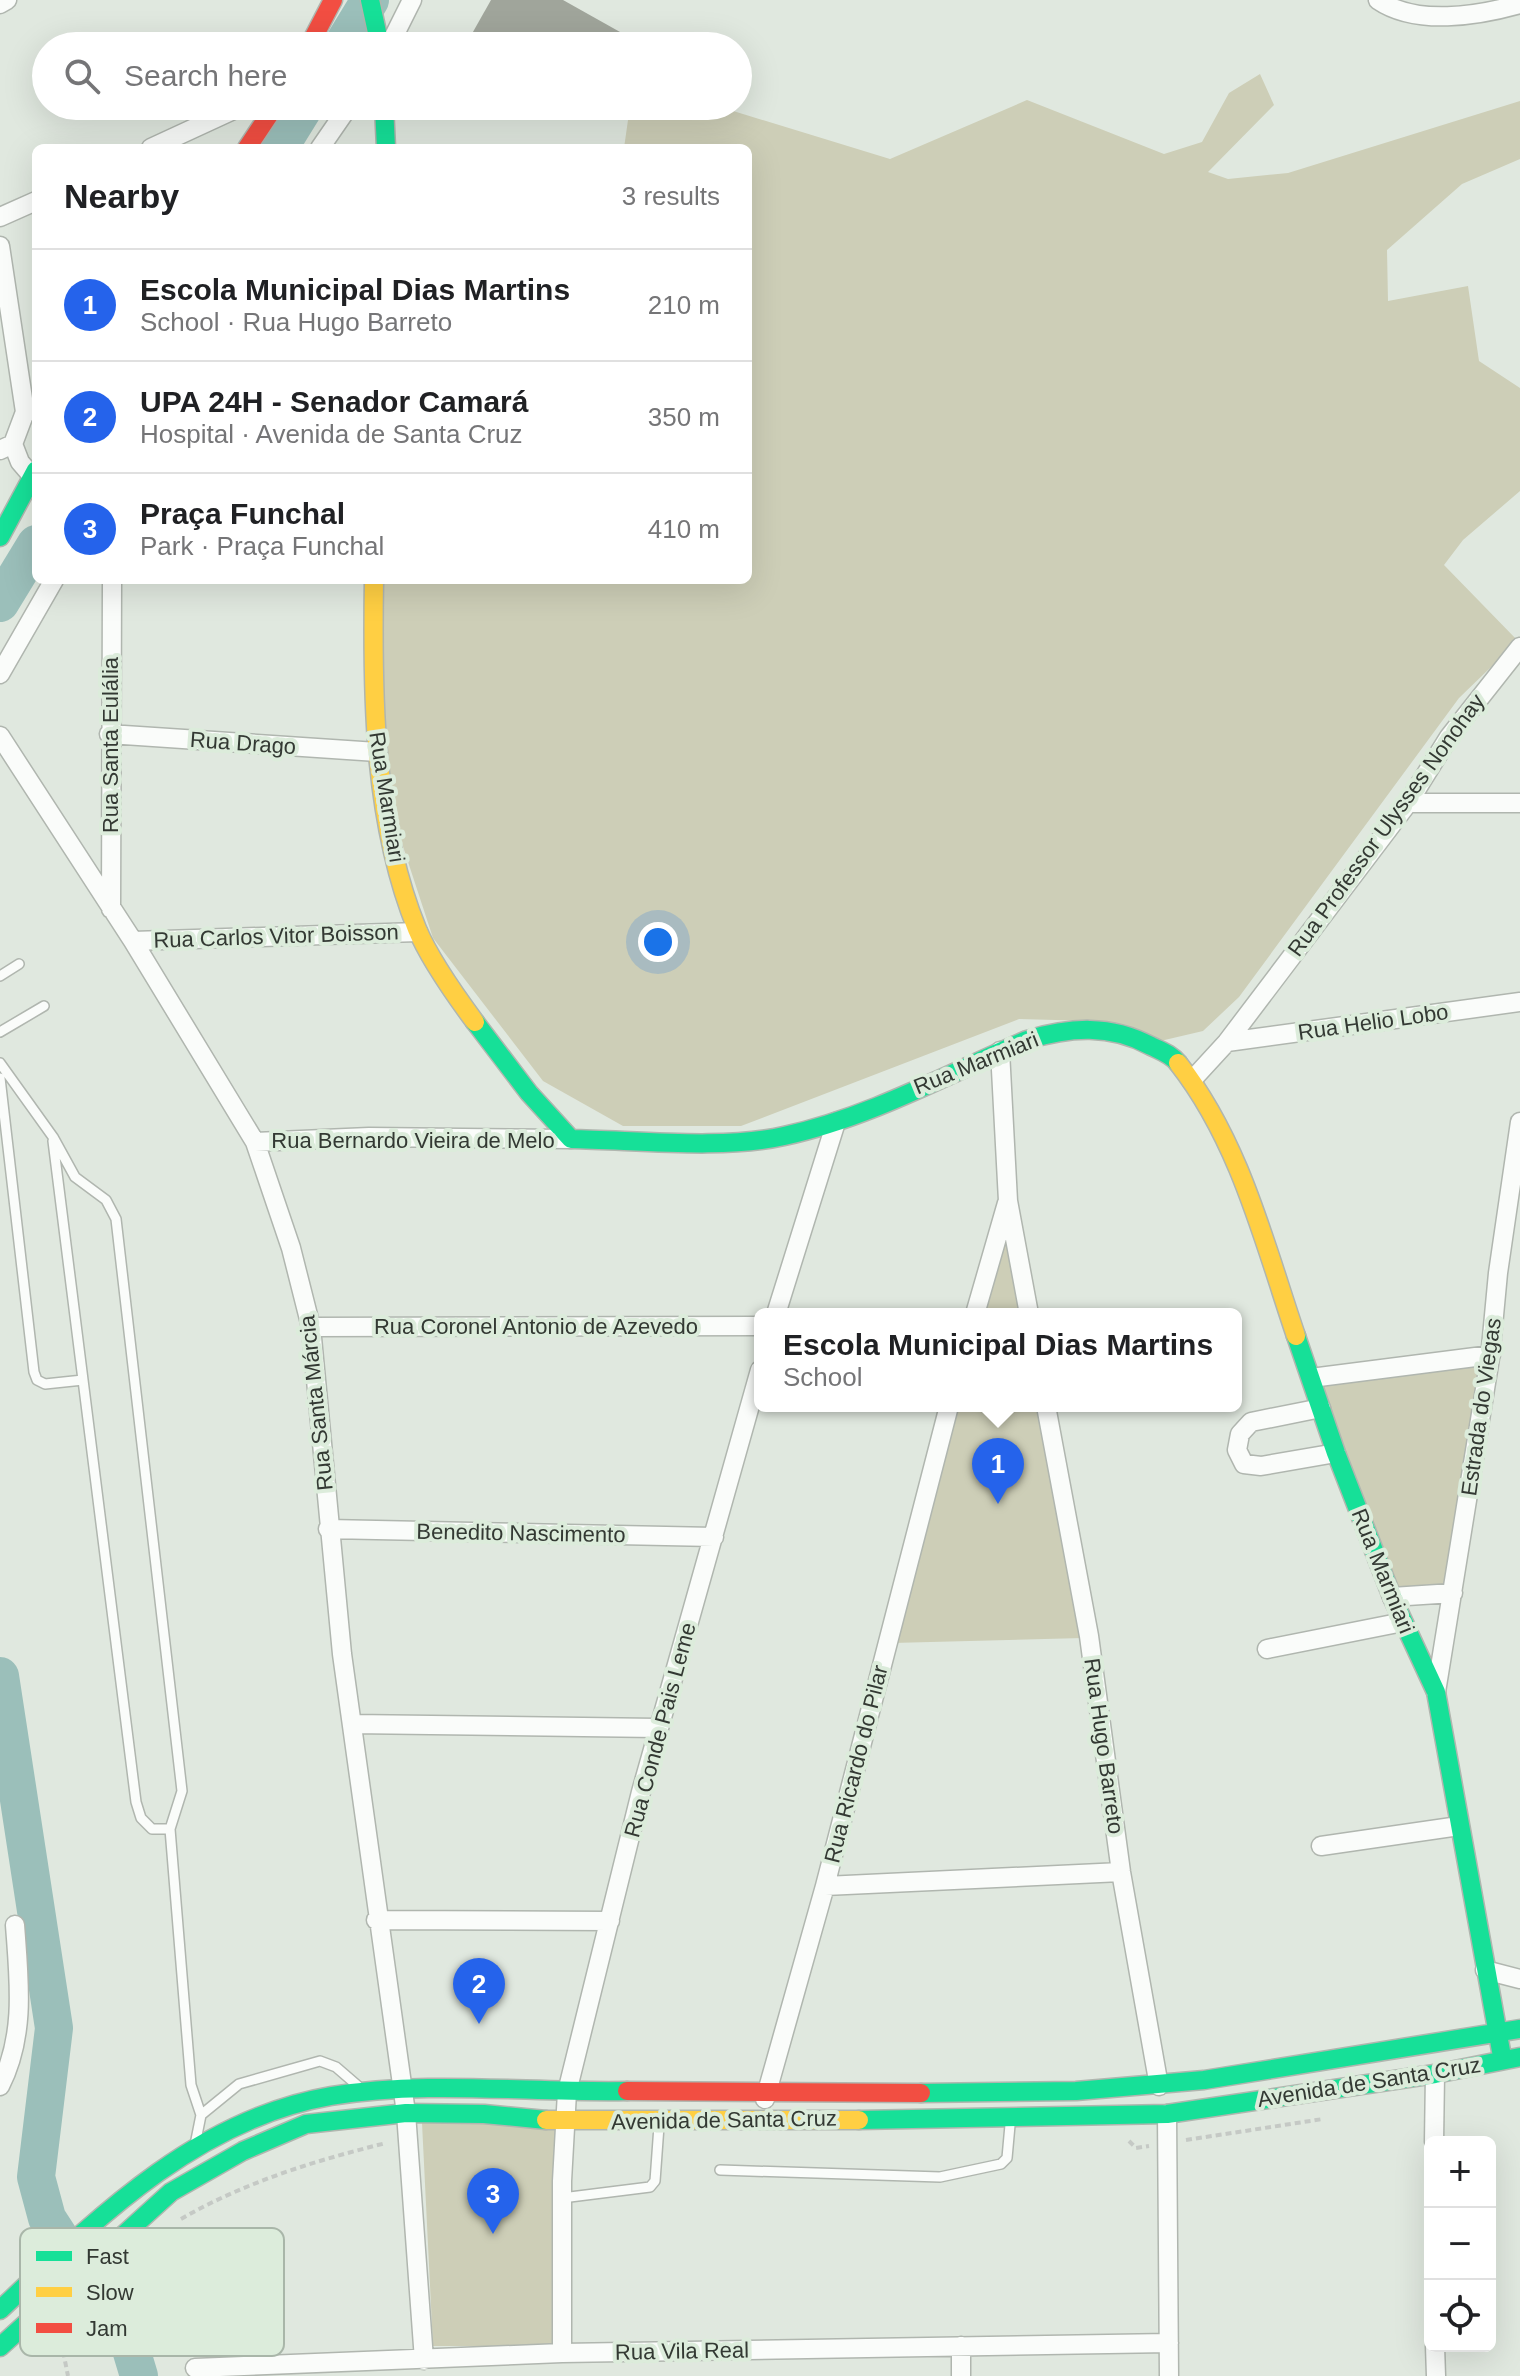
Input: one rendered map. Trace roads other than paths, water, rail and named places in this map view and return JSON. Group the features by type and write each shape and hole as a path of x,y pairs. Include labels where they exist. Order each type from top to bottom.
{"main road":[{"path":"316,32 333,0"},
{"path":"370,0 377,32"},
{"path":"250,144 266,120"},
{"path":"385,120 386,144"},
{"path":"0,537 32,477"},
{"name":"Rua Marmiari","path":"374,584 372,684 377,752 385,813 405,895 418,932 441,972 495,1049 571,1139 749,1141 781,1137 836,1122 1000,1051 1057,1031 1103,1029 1153,1046 1173,1057 1193,1079 1219,1122 1241,1174 1336,1453 1392,1597 1436,1692 1485,1970 1499,2033 1512,2058"},
{"name":"Avenida de Santa Cruz","path":"91,2228 164,2166 195,2145 298,2103 366,2094 504,2089 567,2092 768,2090 1016,2093 1159,2086 1520,2029"},
{"name":"Avenida de Santa Cruz","path":"131,2228 171,2192 243,2151 306,2124 406,2113 484,2114 564,2122 1167,2114 1435,2074 1512,2058"},
{"name":"Avenida de Santa Cruz","path":"0,2310 20,2291"},
{"name":"Avenida de Santa Cruz","path":"0,2347 20,2329"}],"street":[{"path":"0,4 7,0"},
{"path":"396,32 412,0"},
{"path":"1378,0 1390,8 1410,14 1459,15 1520,4"},
{"path":"160,144 212,120"},
{"path":"323,144 339,120"},
{"path":"0,217 32,203"},
{"path":"0,246 30,411 7,447 32,471"},
{"path":"0,674 52,584"},
{"name":"Rua Santa Eulália","path":"111,909 109,734 112,584"},
{"name":"Rua Professor Ulysses Nonohay","path":"1193,1079 1227,1042 1408,803 1449,737 1520,647"},
{"name":"Rua Drago","path":"109,734 377,752"},
{"name":"Rua Santa Márcia","path":"1,739 133,941 255,1142 291,1248 311,1327 328,1529 376,1920 406,2113 424,2360"},
{"path":"1408,803 1520,803"},
{"name":"Rua Carlos Vitor Boisson","path":"133,941 418,932"},
{"name":"Rua Helio Lobo","path":"1227,1042 1520,1002"},
{"path":"1000,1051 1008,1201 1028,1308"},
{"path":"778,1308 836,1122"},
{"name":"Estrada do Viegas","path":"1436,1692 1491,1355 1498,1273 1520,1122"},
{"name":"Rua Bernardo Vieira de Melo","path":"255,1142 369,1137 571,1139"},
{"path":"977,1308 1008,1201"},
{"name":"Rua Coronel Antonio de Azevedo","path":"311,1327 754,1326"},
{"path":"1311,1378 1491,1355"},
{"name":"Rua Conde Pais Leme","path":"562,2353 562,2198 567,2092 658,1728 754,1392"},
{"path":"1321,1408 1251,1422 1240,1434 1240,1458 1244,1464 1261,1466 1336,1453"},
{"name":"Rua Ricardo do Pilar","path":"759,2120 825,1886 947,1412"},
{"name":"Rua Hugo Barreto","path":"1047,1412 1089,1636 1121,1872 1159,2086"},
{"name":"Benedito Nascimento","path":"328,1529 714,1537"},
{"path":"1392,1597 1453,1593"},
{"path":"1267,1649 1403,1622"},
{"path":"352,1724 658,1728"},
{"path":"1321,1846 1459,1826"},
{"path":"825,1886 1121,1872"},
{"path":"376,1920 610,1921"},
{"path":"0,2086 14,2052 19,2029 15,1925"},
{"path":"1485,1970 1520,1979"},
{"path":"1434,2136 1435,2074"},
{"path":"1167,2114 1169,2376"},
{"name":"Rua Vila Real","path":"195,2368 562,2353 1169,2343"},
{"path":"961,2346 961,2376"},
{"path":"1435,2352 1436,2376"},
{"path":"493,2356 493,2376"}],"lane":[{"path":"0,976 19,964"},
{"path":"0,1032 44,1006"},
{"path":"0,1063 53,1137 75,1177 106,1200 116,1219 182,1791 170,1829 191,2085 201,2115 195,2145"},
{"path":"0,1078 34,1372 37,1380 45,1384 83,1380"},
{"path":"53,1137 136,1802 141,1818 152,1829 170,1829"},
{"path":"201,2115 239,2084 320,2061 336,2067 366,2094"},
{"path":"720,2170 940,2177 994,2168 1007,2158 1010,2118"},
{"path":"562,2198 643,2191 650,2187 655,2181 659,2120"}],"waterway":[{"path":"351,32 370,0"},
{"path":"281,144 296,120"},
{"path":"0,603 32,551"},
{"path":"0,1676 54,2028 36,2177 47,2218 53,2228"},
{"path":"133,2356 139,2376"}],"place":[{"name":"Escola Municipal Dias Martins","path":"998,1504"},
{"name":"UPA 24H - Senador Camará","path":"479,2024"},
{"name":"Praça Funchal","path":"493,2234"}]}
